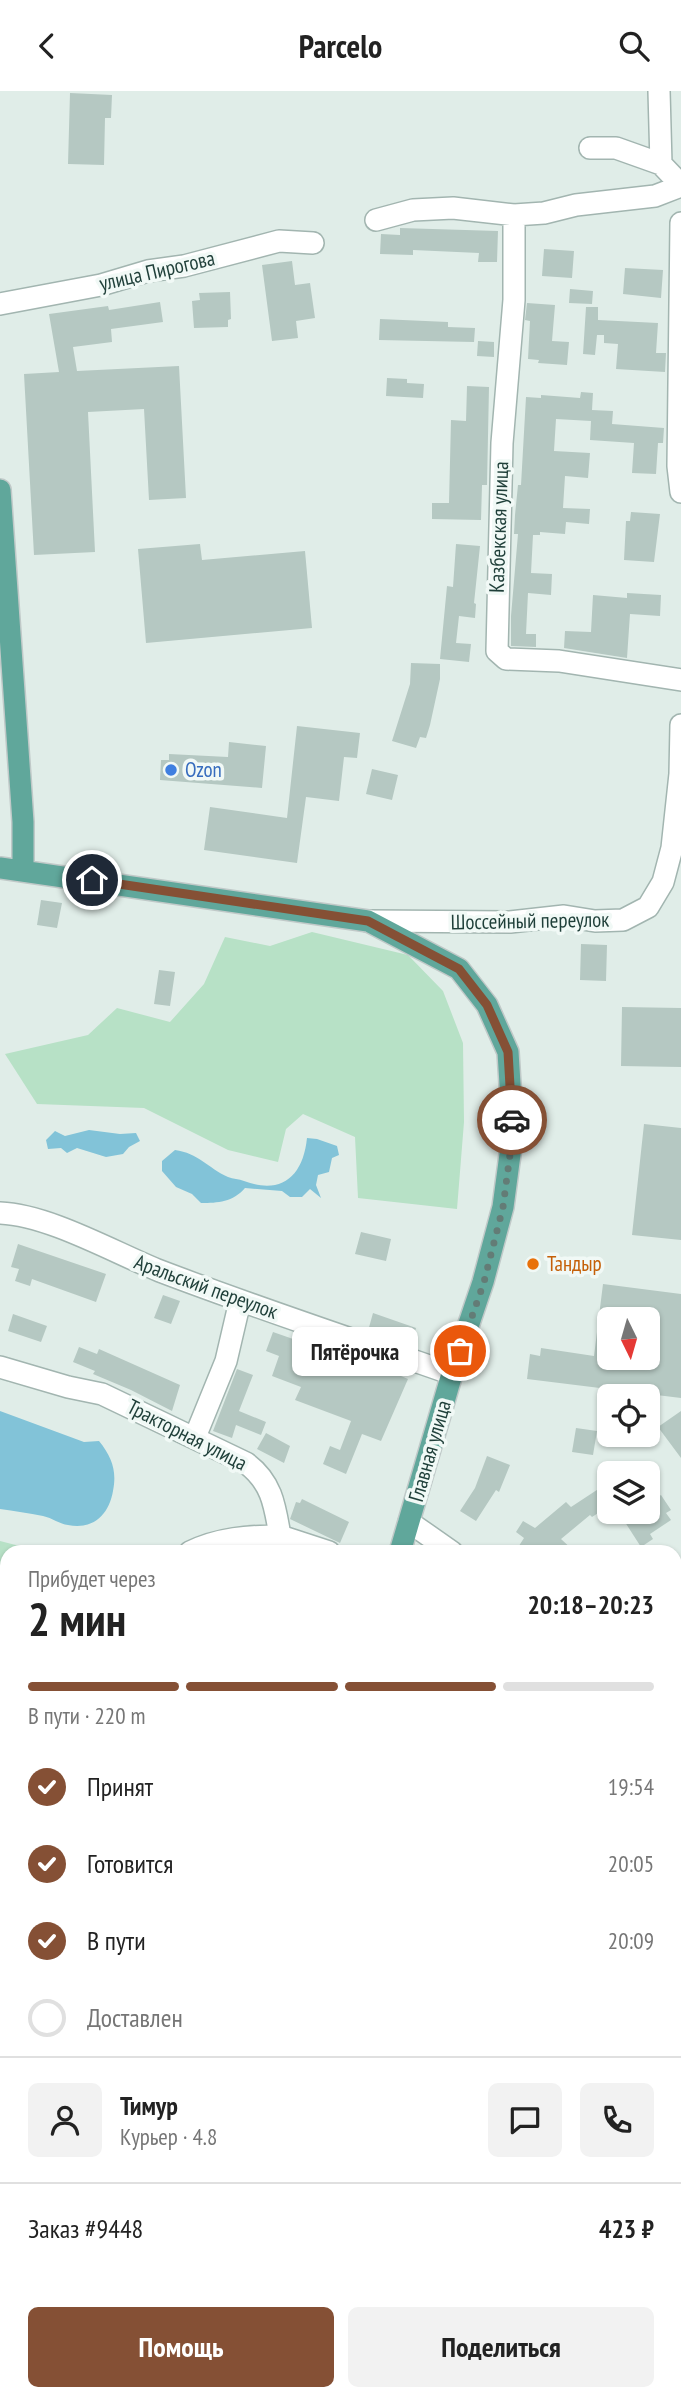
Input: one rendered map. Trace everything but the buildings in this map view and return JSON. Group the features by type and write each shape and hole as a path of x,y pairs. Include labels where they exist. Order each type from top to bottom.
{"main road":[{"path":"0,490 23,823 23,871"},
{"name":"Главная улица","path":"0,868 368,921 459,969 487,1005 508,1052 513,1132 503,1207 484,1282 452,1374 402,1545"}],"street":[{"path":"659,91 661,164"},
{"path":"376,220 413,210 453,208 514,215 544,213 576,205 655,196 681,186 661,164 616,148 590,148"},
{"name":"Казбекская улица","path":"514,215 514,300 502,443 496,651 506,659 559,661 681,680"},
{"path":"681,223 678,466 681,492"},
{"name":"улица Пирогова","path":"0,304 101,285 279,241 313,243"},
{"name":"Шоссейный переулок","path":"368,921 510,922 564,916 595,921 623,920 648,907 663,882 672,848 680,774 681,725"},
{"name":"Аральский переулок","path":"0,1213 17,1214 77,1234 120,1255 240,1301 452,1374"},
{"path":"195,1437 226,1361 240,1301"},
{"name":"Тракторная улица","path":"0,1367 102,1394 246,1463 260,1474 275,1505 280,1537"},
{"path":"409,1522 442,1545"},
{"path":"208,1545 221,1540 250,1536 280,1537 306,1545"}],"green space":[{"path":"312,932 408,955 443,991 463,1043 464,1122 457,1209 358,1198 355,1137 303,1114 286,1129 278,1162 228,1150 144,1108 37,1104 5,1054 88,1035 117,1008 170,1022 204,984 225,937 270,946"},
{"path":"0,1541 16,1545 0,1545"}],"water":[{"path":"89,1130 136,1133 140,1141 123,1154 106,1157 77,1148 67,1153 61,1148 48,1149 46,1140 55,1131 65,1136"},
{"path":"307,1138 337,1146 339,1155 332,1158 329,1172 318,1175 316,1185 321,1198 310,1189 302,1197 290,1197 282,1191 245,1188 225,1201 201,1203 192,1194 176,1187 162,1171 162,1161 175,1150 197,1157 230,1178 257,1185 279,1184 288,1179 301,1163"},
{"path":"0,1411 84,1442 99,1441 110,1459 114,1477 111,1499 99,1519 77,1526 43,1516 0,1509"}],"way so far":[{"path":"460,1351 484,1282 503,1207 513,1132 512,1120"}],"place":[{"name":"Ozon","path":"171,770"},
{"name":"Тандыр","path":"533,1264"},
{"name":"Пятёрочка","path":"460,1351"}],"route":[{"path":"92,880 368,921 459,969 487,1005 508,1052 512,1120"}]}
